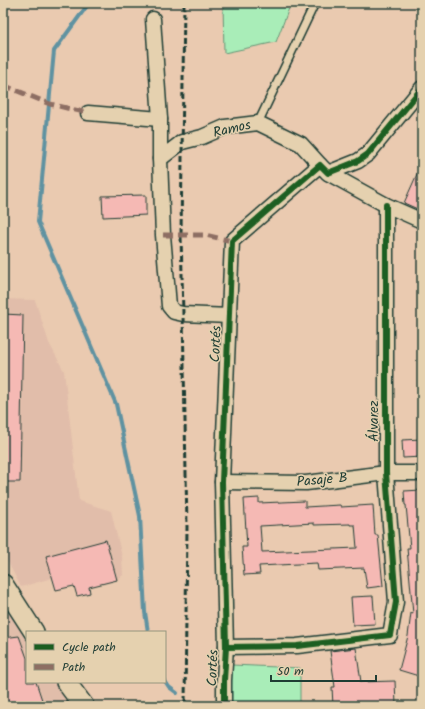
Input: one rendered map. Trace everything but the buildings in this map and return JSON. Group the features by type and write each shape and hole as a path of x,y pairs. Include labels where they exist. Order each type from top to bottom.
{"street":[{"path":"153,20 160,119 163,235 169,306 174,312 183,314 229,316"},
{"name":"Cortés","path":"224,706 226,647 222,482 232,241 324,169 358,161 368,154 422,88"},
{"path":"88,113 160,119"},
{"name":"Ramos","path":"160,159 182,142 202,137 225,127 258,123 301,144 324,169 386,205 422,221"},
{"name":"Álvarez","path":"226,647 298,646 390,635 396,602 386,473 386,205"},
{"name":"Pasaje B","path":"222,482 306,483 386,473 422,473"},
{"path":"3,584 33,631"},
{"path":"67,683 84,706"}],"lane":[{"path":"258,123 315,3"}],"shaded area":[{"path":"3,299 35,300 49,343 64,371 79,501 111,511 122,557 123,575 117,580 89,587 90,593 77,596 74,586 56,590 52,578 21,587 3,553"},
{"path":"3,599 26,634 26,683 59,683 74,706 3,706"}],"green space":[{"path":"223,3 291,3 276,42 224,53"},
{"path":"232,665 300,668 300,706 231,706"}],"waterway":[{"path":"89,3 54,51 38,222 116,404 140,516 145,612 148,631"},
{"path":"166,682 177,693"},
{"path":"195,704 201,706"}],"railway":[{"path":"184,3 181,235 187,527 185,706"}],"marked path":[{"path":"3,85 50,104 88,113"},
{"path":"163,235 205,235 232,241"}],"cycle path":[{"path":"224,706 226,647 222,482 232,241 320,165 328,173 358,161 368,154 422,88"},
{"path":"226,647 297,646 390,635 396,602 386,473 386,205"}]}
